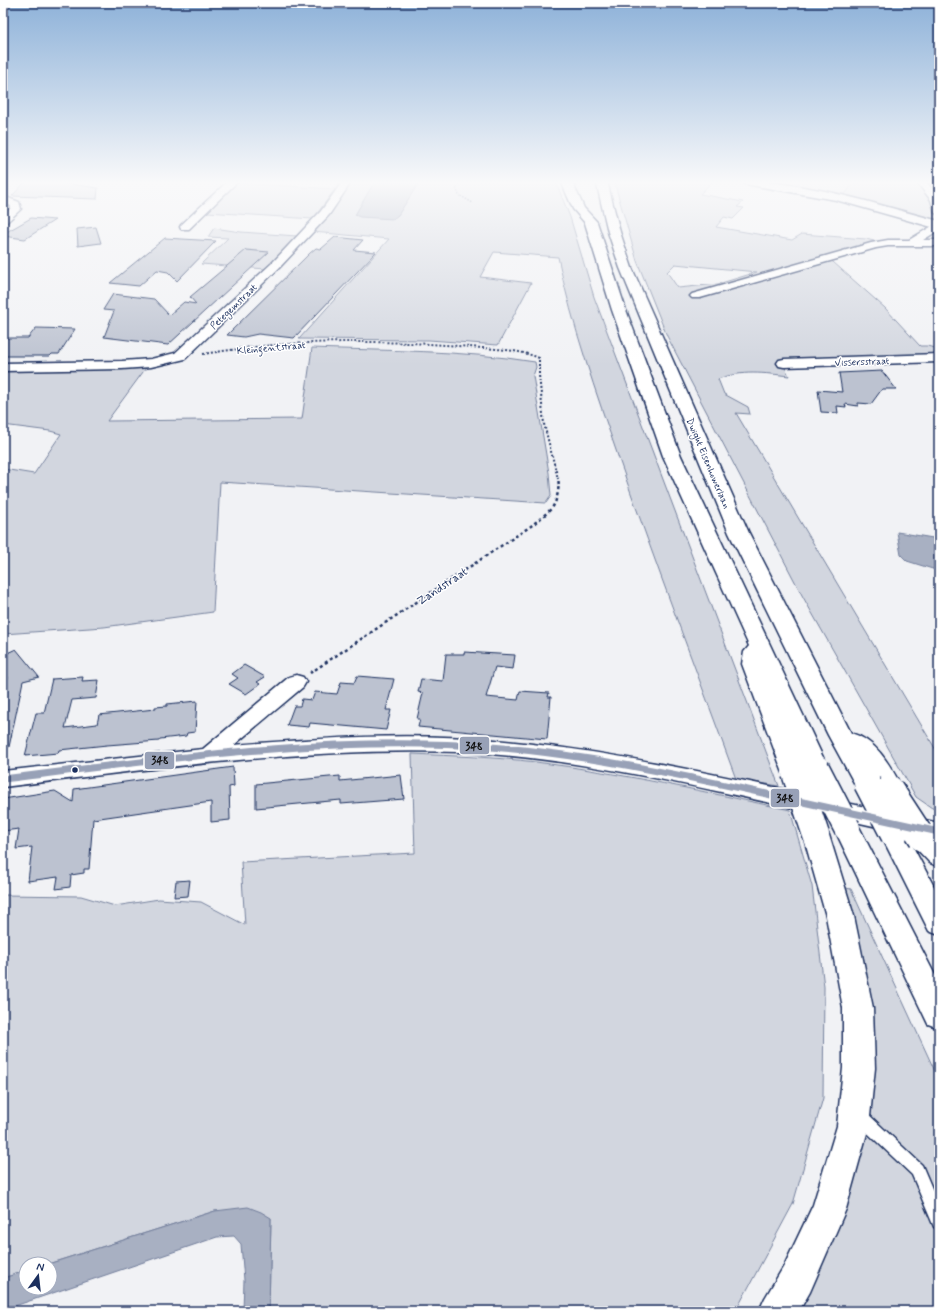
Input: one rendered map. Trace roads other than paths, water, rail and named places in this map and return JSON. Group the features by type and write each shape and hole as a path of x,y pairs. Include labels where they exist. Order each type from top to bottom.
{"main road":[{"path":"597,242 619,310 672,456 756,637 753,664 805,770 847,828 939,1014"},
{"name":"Dwight Eisenhowerlaan","path":"617,242 626,268 739,533 840,735 868,753 879,786"},
{"path":"778,1311 798,1279 829,1209 852,1126 859,1068 858,1008 840,916 816,835 805,770"},
{"path":"879,786 930,835 939,856"},
{"path":"879,786 894,835 939,923"}],"street":[{"name":"Petegemstraat","path":"3,367 122,365 151,363 180,356 276,265 297,242"},
{"path":"696,296 875,245 939,243"},
{"name":"Vissersstraat","path":"784,363 939,358"},
{"path":"208,756 296,682"},
{"path":"3,779 300,747 400,743 460,745 590,758 643,767 930,835"}],"lane":[{"path":"854,1111 917,1170 939,1222"}],"water":[{"path":"897,532 939,539 939,571 907,561 901,555"},
{"path":"248,1207 271,1218 269,1311 243,1311 244,1280 241,1244 234,1236 217,1237 58,1291 58,1261 215,1211"},
{"path":"18,1273 18,1296 44,1296 3,1310 3,1278"}]}
